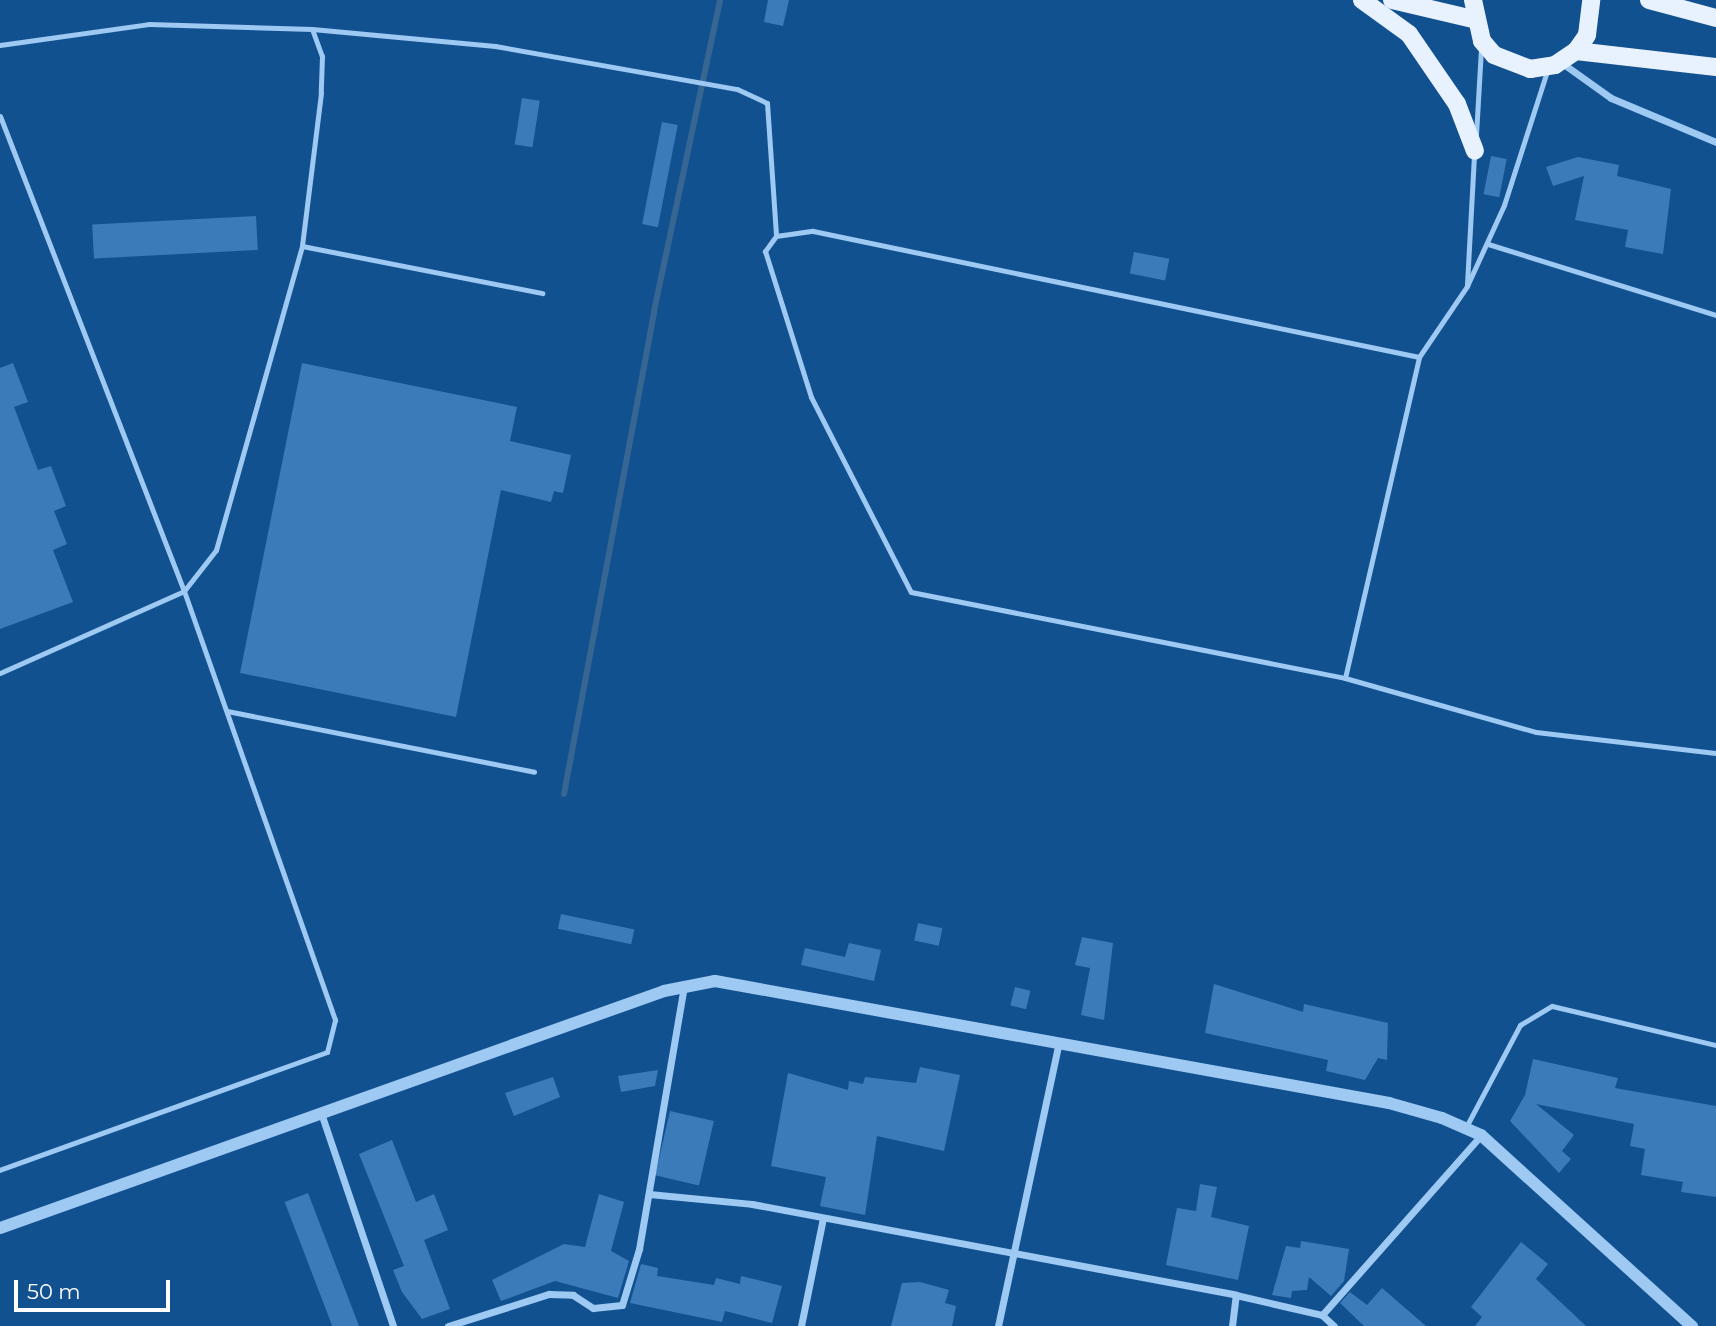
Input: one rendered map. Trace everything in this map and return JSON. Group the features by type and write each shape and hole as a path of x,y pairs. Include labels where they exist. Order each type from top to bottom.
{"main road":[{"path":"1362,0 1409,34 1457,104 1475,151"},
{"path":"1392,0 1473,19"},
{"path":"1473,0 1473,19 1482,41 1511,65 1554,65 1576,51 1587,35 1591,0"},
{"path":"1649,0 1716,18"},
{"path":"1576,51 1716,67"}],"street":[{"path":"1554,65 1611,98 1716,142"},
{"path":"0,1228 684,987 715,981 781,989 1389,1103 1465,1128 1481,1135 1692,1326"},
{"path":"449,1326 550,1294 617,1309 639,1249 684,987"},
{"path":"998,1326 1059,1041"},
{"path":"321,1113 393,1326"},
{"path":"1322,1315 1481,1135"},
{"path":"649,1194 823,1218 1237,1295 1322,1315 1334,1326"},
{"path":"801,1326 823,1218"},
{"path":"1232,1326 1237,1295"}],"lane":[{"path":"0,46 149,24 312,29 495,46 737,89 767,103 776,236 765,251 811,397 911,592 1345,678 1535,732 1716,754"},
{"path":"0,673 184,591 216,550 302,246 321,93 322,56 312,29"},
{"path":"1467,286 1482,41"},
{"path":"1345,678 1419,357 1467,286 1488,244 1554,65"},
{"path":"0,116 184,591 324,977 335,1020 327,1052 0,1170"},
{"path":"776,236 813,231 1419,357"},
{"path":"1488,244 1716,315"},
{"path":"302,246 542,293"},
{"path":"227,711 534,772"},
{"path":"1465,1128 1520,1025 1552,1006 1716,1045"}],"building":[{"path":"768,0 789,0 783,26 764,22"},
{"path":"522,98 540,101 532,147 515,144"},
{"path":"662,122 678,125 658,227 642,224"},
{"path":"1491,156 1507,159 1499,197 1484,194"},
{"path":"1578,157 1619,165 1617,176 1671,189 1663,254 1625,247 1628,230 1575,220 1584,176 1553,186 1546,167"},
{"path":"256,216 258,250 94,259 92,225"},
{"path":"1134,252 1169,259 1165,280 1130,274"},
{"path":"13,363 28,402 14,407 38,470 51,466 66,506 54,511 67,544 53,550 73,602 0,629 0,368"},
{"path":"302,363 517,407 510,441 571,455 563,493 554,491 551,502 501,490 456,717 240,673"},
{"path":"561,914 634,930 631,944 558,929"},
{"path":"918,923 942,928 939,946 914,941"},
{"path":"1082,937 1113,943 1104,1020 1081,1015 1090,968 1075,965"},
{"path":"849,943 881,950 874,981 801,965 805,948 845,957"},
{"path":"1214,984 1303,1012 1304,1004 1388,1023 1387,1060 1378,1058 1365,1080 1326,1071 1328,1060 1205,1033"},
{"path":"1015,987 1031,991 1026,1009 1010,1005"},
{"path":"1533,1059 1618,1078 1615,1088 1716,1106 1716,1197 1681,1192 1683,1182 1641,1175 1645,1149 1630,1146 1634,1124 1536,1104 1574,1135 1562,1151 1571,1159 1559,1173 1510,1121 1525,1095"},
{"path":"920,1067 960,1075 944,1151 877,1136 865,1215 820,1206 826,1177 771,1166 788,1073 848,1090 849,1081 863,1084 865,1077 916,1083"},
{"path":"658,1070 655,1086 621,1092 618,1076"},
{"path":"553,1077 560,1097 514,1116 505,1093"},
{"path":"670,1111 714,1121 699,1185 655,1175"},
{"path":"392,1140 416,1202 434,1194 448,1230 424,1240 450,1309 422,1319 402,1292 393,1270 404,1266 359,1154"},
{"path":"1200,1184 1217,1187 1211,1217 1249,1226 1238,1280 1166,1265 1177,1208 1196,1211"},
{"path":"308,1193 359,1326 332,1326 285,1202"},
{"path":"599,1194 624,1202 611,1251 629,1261 618,1298 555,1281 501,1301 492,1280 564,1244 585,1247"},
{"path":"1301,1241 1349,1249 1344,1281 1331,1296 1309,1277 1307,1290 1292,1291 1291,1298 1272,1295 1286,1246 1300,1248"},
{"path":"1521,1242 1548,1264 1536,1279 1586,1326 1475,1326 1482,1317 1471,1307"},
{"path":"641,1264 658,1268 657,1276 714,1285 716,1278 740,1284 741,1276 782,1286 772,1323 725,1311 722,1322 630,1303"},
{"path":"920,1282 949,1290 945,1303 956,1306 952,1326 891,1326 902,1283"},
{"path":"1382,1288 1426,1326 1364,1326 1340,1303 1350,1292 1367,1305"}],"waterway":[{"path":"564,794 654,311 720,0"}]}
